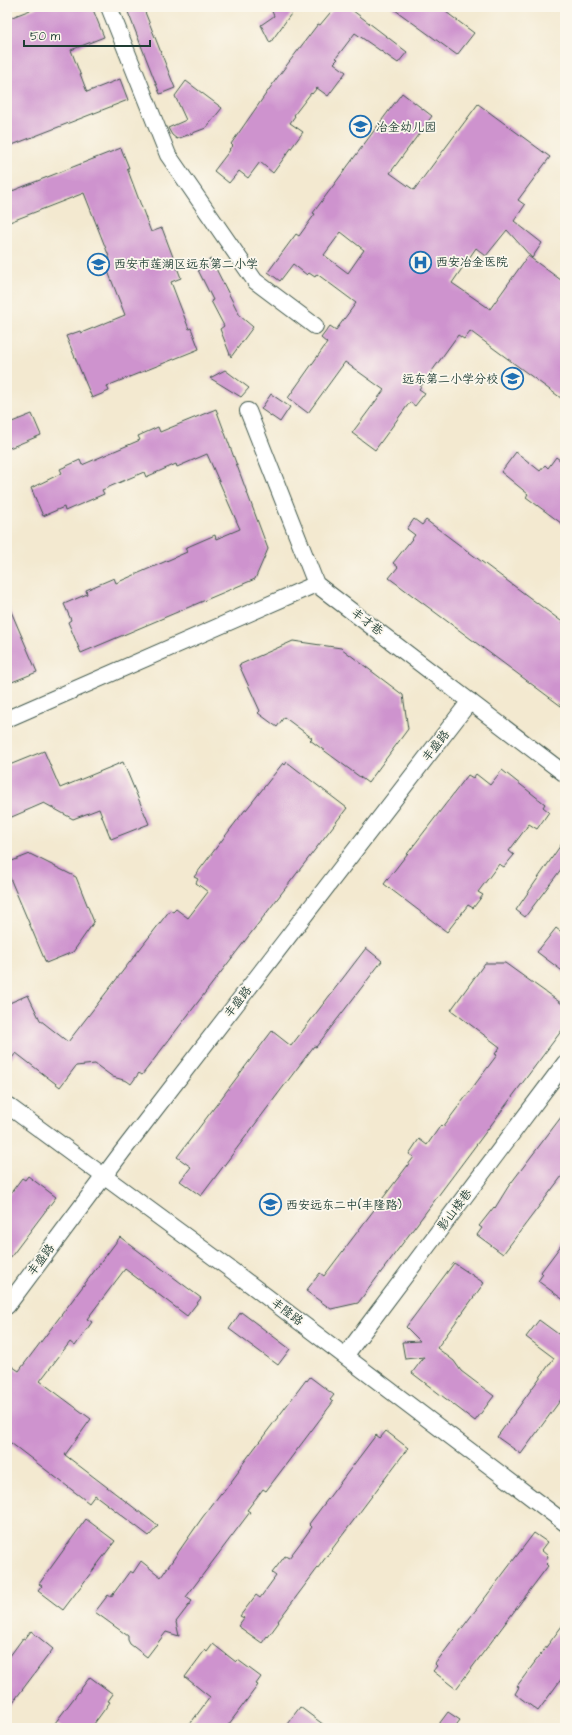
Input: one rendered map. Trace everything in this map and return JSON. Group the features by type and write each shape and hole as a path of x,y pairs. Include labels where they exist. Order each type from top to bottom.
{"street":[{"path":"109,7 168,156 255,281 315,326"},
{"path":"7,719 316,584 248,411"},
{"name":"丰才巷","path":"316,584 565,774"},
{"name":"丰盛路","path":"7,1306 104,1176 470,701"},
{"name":"影山楼巷","path":"345,1356 565,1063"},
{"name":"丰隆路","path":"7,1105 230,1269 565,1524"}],"building":[{"path":"38,7 92,7 104,37 71,50 87,92 120,79 128,100 7,147 7,19"},
{"path":"126,7 143,7 175,88 160,94"},
{"path":"270,7 296,7 270,43 261,25 274,16"},
{"path":"335,7 348,7 407,52 398,63 355,33 336,58 338,59 334,63 346,72 328,96 317,88 312,94 311,93 294,115 295,116 290,123 303,132 273,173 260,162 248,178 239,171 229,183 214,171 230,150 229,149 233,146 231,144 277,78 318,24 320,25"},
{"path":"391,7 450,7 446,12 474,33 457,55"},
{"path":"186,81 222,108 206,128 177,139 172,135 168,128 186,120 175,96"},
{"path":"402,93 432,116 390,173 414,190 478,104 550,157 518,200 525,205 514,221 542,243 532,258 507,230 486,256 476,248 452,283 490,309 528,256 565,283 565,401 470,331 464,339 458,335 419,389 425,393 415,406 410,402 375,450 352,433 384,390 345,362 308,413 288,398 327,343 321,338 330,326 336,330 356,303 317,274 315,277 309,273 307,275 293,264 280,281 268,272 296,234 299,236 315,214 313,213","holes":["341,232 364,250 348,273 324,255"]},
{"path":"121,148 151,232 162,228 181,278 171,282 189,329 191,328 199,349 107,386 109,391 92,398 66,336 80,331 81,333 125,315 104,261 110,259 84,193 7,223 7,193"},
{"path":"211,259 240,316 253,327 231,357 220,329 224,326 211,301 213,300 196,266"},
{"path":"225,370 249,388 241,397 210,378"},
{"path":"271,394 290,407 280,422 261,409"},
{"path":"216,409 268,549 255,579 81,653 68,622 71,620 64,604 87,594 86,590 114,578 116,583 187,552 185,548 215,535 216,539 240,529 207,454 177,467 176,464 146,477 144,472 102,490 104,494 65,511 64,507 43,516 31,488 62,473 60,469 80,460 82,465 140,440 138,436 158,427 160,432"},
{"path":"32,414 41,435 7,449 7,424"},
{"path":"516,452 540,471 545,465 548,468 556,457 565,464 565,526 526,497 528,494 501,472"},
{"path":"414,519 422,525 426,520 565,624 565,709 389,578 398,567 393,563 415,535 407,529"},
{"path":"7,602 37,672 7,684"},
{"path":"293,641 341,648 403,695 408,729 368,783 310,740 312,738 284,717 277,727 258,713 260,711 239,665"},
{"path":"44,751 60,788 123,762 149,824 111,839 99,809 73,819 44,803 7,819 7,766"},
{"path":"287,762 347,808 142,1075 139,1073 131,1084 127,1081 113,1077 95,1064 76,1066 60,1087 16,1053 7,1064 7,1004 28,995 40,1020 68,1042 170,910 173,912 176,909 188,918 208,892 196,883 198,879 194,877 283,763 285,765"},
{"path":"502,770 545,804 543,807 549,812 537,829 529,824 509,851 514,855 504,867 499,864 478,892 483,895 473,908 468,905 447,932 384,884 468,775 473,778 476,774 490,785"},
{"path":"565,839 565,864 525,917 516,910"},
{"path":"30,854 76,877 94,922 73,952 46,963 7,871 7,863"},
{"path":"556,928 565,935 565,973 537,952"},
{"path":"366,948 382,961 316,1047 314,1046 201,1196 180,1181 191,1167 177,1157 272,1031 291,1046"},
{"path":"485,963 505,963 565,1006 565,1026 358,1303 331,1309 306,1291 320,1273 324,1276 414,1157 409,1154 419,1139 427,1145 441,1125 443,1127 497,1055 495,1054 500,1047 451,1010"},
{"path":"565,1112 565,1172 503,1254 477,1235 482,1228 479,1226 494,1207 495,1208 508,1187"},
{"path":"28,1176 56,1197 7,1262 7,1198 22,1178 25,1180"},
{"path":"120,1237 201,1298 187,1316 125,1269 87,1319 92,1322 75,1346 70,1342 40,1381 91,1419 65,1455 158,1526 149,1536 95,1495 89,1503 7,1440 7,1363 19,1371"},
{"path":"565,1240 565,1301 538,1281 543,1274 541,1272"},
{"path":"454,1263 484,1283 437,1348 454,1361 461,1371 494,1396 475,1421 412,1373 424,1357 405,1359 402,1342 420,1341 406,1327"},
{"path":"241,1312 290,1349 278,1365 229,1329"},
{"path":"539,1320 565,1339 565,1394 521,1454 497,1437 554,1358 526,1337"},
{"path":"310,1377 334,1395 330,1400 333,1402 266,1491 263,1489 247,1510 250,1512 186,1597 192,1601 176,1622 179,1636 166,1632 147,1657 130,1644 128,1636 95,1612 108,1595 111,1597 130,1571 133,1573 141,1561 161,1577 202,1518 221,1493 222,1494 239,1471 238,1470 306,1380 307,1381"},
{"path":"386,1431 408,1448 278,1621 279,1622 268,1637 267,1636 262,1643 238,1626 244,1618 240,1616 256,1595 260,1598 276,1576 272,1573 285,1556 289,1558 312,1527 309,1524 376,1435 380,1438"},
{"path":"86,1519 115,1541 63,1610 38,1591 42,1586 39,1584"},
{"path":"534,1533 547,1542 541,1550 548,1556 546,1560 548,1562 546,1564 548,1566 456,1689 433,1671 437,1666 435,1664"},
{"path":"565,1622 565,1674 538,1711 515,1694 519,1687 517,1686"},
{"path":"31,1631 53,1649 7,1710 7,1660 23,1638 25,1639"},
{"path":"213,1644 236,1662 238,1660 261,1677 256,1684 258,1685 226,1728 187,1728 210,1697 185,1677 205,1650 207,1652"},
{"path":"90,1677 113,1694 108,1701 110,1702 91,1728 62,1728 55,1723"},
{"path":"300,1707 328,1728 284,1728"},
{"path":"448,1712 460,1720 454,1728 436,1728"}],"place":[{"name":"冶金幼儿园","path":"360,127"},
{"name":"西安冶金医院","path":"420,262"},
{"name":"西安市莲湖区远东第二小学","path":"98,264"},
{"name":"远东第二小学分校","path":"513,379"},
{"name":"西安远东二中(丰隆路)","path":"270,1205"}]}
